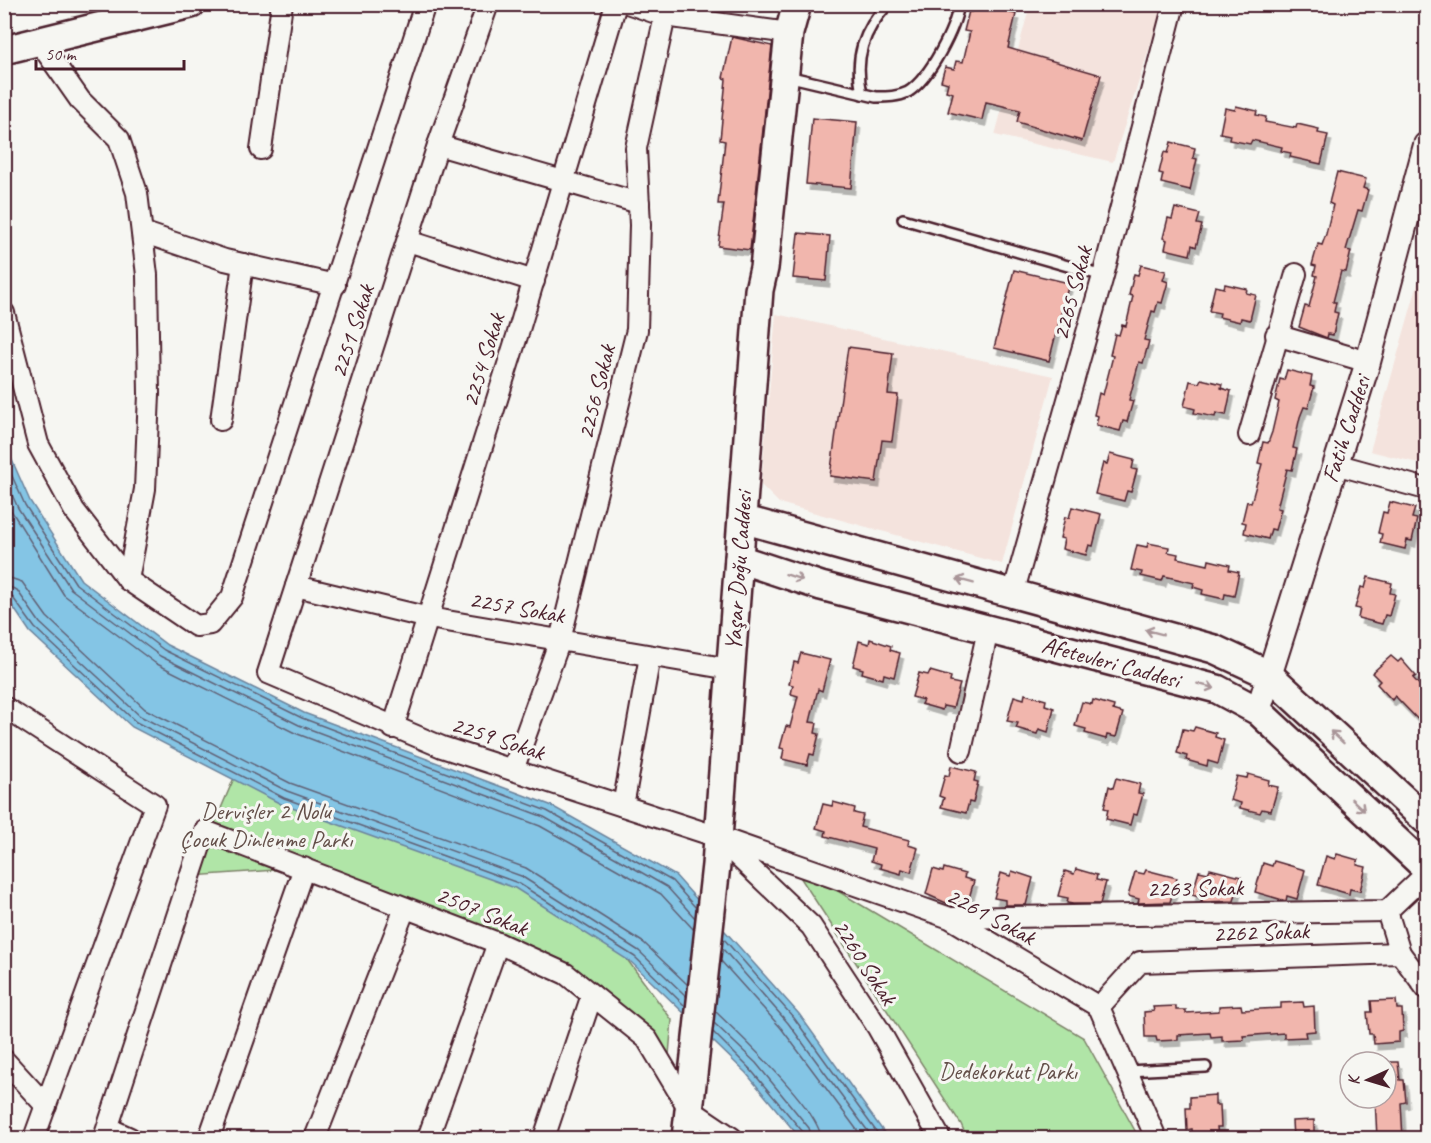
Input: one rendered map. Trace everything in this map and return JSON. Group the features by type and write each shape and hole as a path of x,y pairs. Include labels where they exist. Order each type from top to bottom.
{"main road":[{"path":"4,50 191,4"},
{"name":"Yaşar Doğu Caddesi","path":"686,1138 718,837 759,290 764,268 789,33 797,4"},
{"name":"Afetevleri Caddesi","path":"742,519 1214,649 1268,674 1425,816"},
{"name":"Afetevleri Caddesi","path":"739,559 821,586 1216,689 1258,711 1426,868"}],"street":[{"path":"261,150 282,4"},
{"path":"4,313 38,444 74,510 128,580 196,626 210,624 232,597 425,4"},
{"name":"2251 Sokak","path":"268,673 438,145 488,4"},
{"name":"2254 Sokak","path":"393,728 534,281 616,4"},
{"path":"630,4 665,16 789,33"},
{"name":"2265 Sokak","path":"1013,594 1103,276 1174,4"},
{"name":"2256 Sokak","path":"513,770 560,640 637,330 639,203 636,148 665,16"},
{"path":"38,40 81,100 119,139 137,193 147,275 148,406 145,489 128,580"},
{"name":"Fatih Caddesi","path":"1258,711 1368,362 1426,144"},
{"path":"438,145 639,203"},
{"path":"142,232 243,264 335,285"},
{"path":"408,241 534,281"},
{"path":"221,420 243,264"},
{"path":"1249,435 1276,335 1296,274"},
{"path":"1276,335 1368,362"},
{"path":"1335,465 1426,489"},
{"name":"2257 Sokak","path":"296,586 429,618 730,669"},
{"path":"961,751 988,630"},
{"path":"622,806 651,656"},
{"name":"2259 Sokak","path":"268,673 393,728 718,837"},
{"path":"4,707 155,805 34,1138"},
{"name":"2507 Sokak","path":"106,1133 205,831 498,943 566,974 647,1039 689,1108"},
{"name":"2261 Sokak","path":"718,837 950,918 1099,1007"},
{"name":"2260 Sokak","path":"718,837 811,926 878,1028 940,1138"},
{"path":"209,1138 304,868"},
{"path":"1426,874 1387,910 1400,953 1426,988"},
{"path":"315,1138 405,908"},
{"name":"2263 Sokak","path":"950,918 1387,910"},
{"path":"428,1138 498,943"},
{"name":"2262 Sokak","path":"1099,1007 1140,962 1400,953"},
{"path":"544,1138 592,995"},
{"path":"1099,1007 1156,1138"},
{"path":"4,1060 46,1106"},
{"path":"689,1108 732,1138"},
{"path":"106,1133 130,1138"}],"lane":[{"path":"862,94 857,64 876,17 888,4"},
{"path":"785,76 862,94 891,98 906,93 921,81 955,21 958,4"},
{"path":"903,219 1103,276"},
{"path":"1127,1071 1206,1067"}],"shaded area":[{"path":"1030,5 1163,5 1113,162 995,135"},
{"path":"1426,255 1426,465 1370,451"},
{"path":"776,314 1053,376 1002,564 779,503 761,485"}],"green space":[{"name":"Dervişler 2 Nolu Çocuk Dinlenme Parkı","path":"240,764 463,849 606,931 672,1020 669,1055 576,982 304,868 192,876"},
{"name":"Dedekorkut Parkı","path":"791,863 1084,1038 1139,1138 967,1138 961,1124"}],"water":[{"path":"4,442 30,501 81,580 167,645 304,713 550,805 676,876 799,1014 888,1138 800,1138 746,1073 631,962 515,888 281,804 132,727 30,632 5,595"}],"building":[{"path":"973,4 1012,4 1010,13 1016,14 1008,48 1101,75 1082,141 1017,122 1020,110 986,102 982,120 948,112 953,93 946,91 948,83 941,81 945,67 954,69 956,61 963,62 970,32 964,31"},
{"path":"732,37 772,46 750,250 718,246 724,204 718,204 725,141 720,140 726,79 723,78"},
{"path":"1236,106 1257,111 1256,115 1266,117 1265,122 1296,128 1297,124 1319,129 1318,133 1328,135 1321,164 1290,157 1291,153 1281,151 1282,147 1252,140 1250,144 1229,140 1230,135 1220,133 1225,108 1235,110"},
{"path":"812,118 857,122 851,188 806,184"},
{"path":"1171,142 1195,148 1193,158 1197,159 1190,190 1161,183 1163,174 1159,173 1164,152 1168,153"},
{"path":"1337,172 1366,179 1363,188 1368,190 1362,211 1358,210 1346,250 1351,251 1346,272 1341,271 1333,302 1336,302 1334,312 1338,313 1333,335 1328,334 1327,338 1299,327 1305,306 1309,307 1317,276 1314,275 1316,266 1312,265 1318,244 1322,245 1326,234 1333,205 1329,203"},
{"path":"1175,208 1200,214 1197,224 1202,225 1196,247 1192,245 1190,255 1165,249 1167,240 1163,238 1168,218 1172,219"},
{"path":"798,233 830,236 826,281 793,278"},
{"path":"1141,265 1166,271 1163,280 1168,282 1162,303 1158,302 1155,312 1152,311 1144,340 1149,341 1143,363 1139,362 1129,400 1133,401 1127,422 1123,421 1120,431 1096,425 1098,416 1094,415 1099,393 1103,395 1113,356 1110,355 1115,334 1119,335 1122,325 1126,326 1133,296 1129,295 1134,274 1138,275"},
{"path":"1014,270 1069,283 1049,361 994,348"},
{"path":"1225,284 1247,289 1246,293 1256,295 1250,320 1241,318 1240,322 1219,317 1220,313 1209,311 1215,286 1224,288"},
{"path":"848,347 893,353 888,394 898,395 892,441 882,440 876,482 830,476"},
{"path":"1287,370 1312,376 1310,386 1314,387 1308,408 1304,407 1300,417 1293,448 1297,449 1292,470 1287,469 1277,508 1281,509 1275,530 1271,529 1268,539 1244,533 1246,523 1242,522 1247,501 1251,503 1262,464 1258,463 1263,442 1268,443 1272,432 1279,402 1275,400 1280,379 1284,380"},
{"path":"1201,379 1222,384 1221,388 1231,391 1226,415 1216,413 1215,417 1194,413 1195,409 1184,406 1190,381 1199,383"},
{"path":"1110,454 1134,460 1132,469 1137,470 1131,492 1127,491 1124,501 1095,494 1103,463 1107,464"},
{"path":"1390,502 1415,508 1412,518 1417,519 1412,541 1407,540 1405,549 1380,543 1382,534 1378,533 1383,512 1387,513"},
{"path":"1072,507 1101,514 1093,546 1089,545 1086,555 1062,549 1064,539 1060,538 1065,517 1069,518"},
{"path":"1148,543 1169,547 1168,552 1178,554 1177,558 1208,565 1209,560 1230,565 1229,570 1239,572 1234,596 1225,594 1224,599 1202,594 1203,590 1193,587 1194,583 1164,576 1162,581 1141,576 1142,572 1131,570 1137,545 1147,547"},
{"path":"1368,577 1392,583 1390,593 1395,594 1389,616 1385,615 1382,624 1358,618 1360,609 1355,608 1361,587 1365,588"},
{"path":"870,639 891,646 890,650 900,653 894,677 884,674 883,679 862,673 863,669 853,666 859,641 869,644"},
{"path":"801,653 830,660 822,691 818,689 810,722 817,723 815,733 819,734 814,755 810,754 807,765 782,759 784,749 780,748 786,726 790,727 798,696 791,694 793,685 789,684 794,662 798,663"},
{"path":"1391,656 1398,662 1401,659 1416,676 1413,678 1426,692 1426,728 1395,696 1392,700 1377,684 1380,681 1372,673"},
{"path":"930,671 951,677 950,682 960,684 953,708 943,706 942,710 921,704 923,700 912,697 919,673 928,675"},
{"path":"1025,694 1046,700 1045,705 1054,708 1048,732 1039,729 1037,734 1016,728 1018,723 1007,721 1014,696 1024,699"},
{"path":"1093,700 1114,706 1113,710 1123,713 1116,737 1107,735 1106,739 1085,733 1086,729 1075,726 1082,702 1092,704"},
{"path":"1195,727 1216,733 1215,737 1224,740 1218,764 1208,761 1207,766 1186,760 1187,756 1177,753 1183,729 1193,731"},
{"path":"951,766 976,772 974,781 978,782 973,803 969,802 966,813 941,807 944,798 939,796 945,775 949,776"},
{"path":"1248,774 1269,780 1268,785 1278,787 1271,811 1262,809 1260,813 1240,808 1241,803 1230,800 1237,776 1247,778"},
{"path":"1116,778 1140,784 1138,793 1143,794 1137,815 1133,814 1130,825 1106,819 1108,809 1104,808 1109,786 1113,788"},
{"path":"833,802 855,808 854,813 863,815 860,827 909,840 908,845 918,848 911,872 902,869 901,874 880,868 881,864 871,861 874,849 825,836 826,831 816,828 823,804 832,806"},
{"path":"1337,854 1358,860 1357,865 1366,867 1360,891 1350,889 1349,894 1318,885 1326,856 1335,859"},
{"path":"1274,861 1305,870 1297,899 1287,896 1286,901 1255,892 1263,863 1272,866"},
{"path":"944,868 965,874 964,878 974,881 967,905 958,902 957,906 953,906 926,894 933,869 943,872"},
{"path":"1076,869 1097,875 1096,880 1106,882 1100,904 1067,903 1068,898 1058,896 1065,871 1074,874"},
{"path":"1210,869 1241,877 1234,901 1201,902 1202,898 1192,895 1199,871 1208,873"},
{"path":"1146,870 1177,878 1170,902 1138,903 1139,899 1128,896 1135,872 1144,874"},
{"path":"1012,871 1033,878 1026,905 1005,905 1005,900 994,898 1001,873 1010,876"},
{"path":"1396,1000 1397,1009 1402,1009 1403,1031 1399,1032 1399,1042 1374,1044 1373,1034 1369,1034 1367,1012 1372,1012 1371,1001"},
{"path":"1303,1002 1304,1007 1314,1006 1315,1031 1305,1032 1306,1037 1284,1038 1284,1033 1243,1036 1244,1040 1222,1041 1222,1036 1211,1037 1210,1033 1178,1035 1178,1040 1157,1041 1156,1037 1145,1037 1144,1012 1154,1011 1153,1007 1176,1006 1176,1010 1186,1010 1186,1013 1219,1011 1219,1006 1241,1005 1242,1010 1281,1008 1281,1003"},
{"path":"1398,1062 1400,1080 1404,1080 1406,1102 1401,1103 1403,1138 1377,1138 1376,1110 1398,1110"},
{"path":"1215,1095 1215,1105 1220,1105 1221,1127 1217,1127 1218,1137 1193,1138 1192,1129 1187,1130 1186,1108 1190,1108 1190,1097"},
{"path":"1314,1120 1314,1138 1293,1138 1292,1121"}]}
